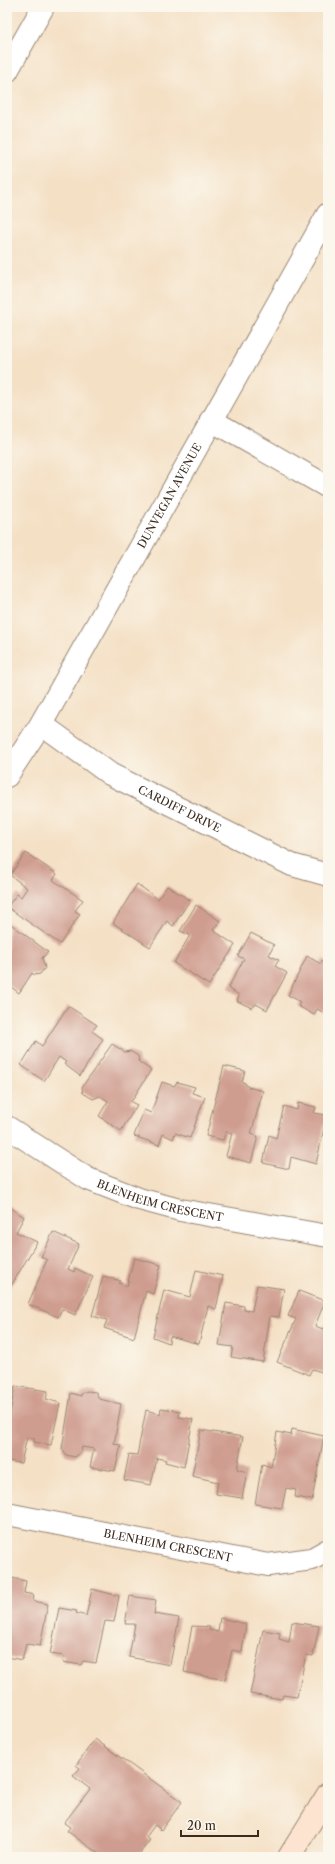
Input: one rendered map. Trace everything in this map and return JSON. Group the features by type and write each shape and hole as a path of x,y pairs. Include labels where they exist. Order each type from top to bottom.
{"main road":[{"path":"289,1857 328,1794"}],"street":[{"path":"7,71 43,7"},
{"name":"DUNVEGAN AVENUE","path":"7,776 41,724 328,214"},
{"path":"211,420 328,487"},
{"name":"CARDIFF DRIVE","path":"41,724 110,774 292,865 328,874"},
{"name":"BLENHEIM CRESCENT","path":"7,1126 88,1179 139,1199 180,1210 328,1236"},
{"name":"BLENHEIM CRESCENT","path":"7,1514 268,1565 312,1559 328,1550"}],"building":[{"path":"26,853 57,874 53,880 83,900 75,911 80,914 60,944 7,907 17,894 21,897 27,888 10,875"},
{"path":"137,884 158,899 167,886 190,900 173,926 167,921 150,947 113,923"},
{"path":"196,905 220,921 213,930 235,945 209,985 174,963 190,935 180,931"},
{"path":"8,922 48,952 42,958 45,968 40,974 34,975 32,973 19,993 7,984"},
{"path":"251,933 274,945 269,955 279,960 275,966 287,973 267,1010 256,1004 252,1008 237,1001 239,995 228,988 244,959 238,956"},
{"path":"307,956 321,964 323,959 328,962 328,1015 317,1009 314,1015 298,1006 300,1002 288,995"},
{"path":"68,1006 97,1025 92,1031 103,1039 80,1076 64,1064 66,1062 59,1057 44,1081 21,1065 36,1041 42,1046"},
{"path":"112,1044 125,1052 130,1051 138,1056 139,1062 151,1070 131,1102 137,1105 121,1131 99,1116 108,1101 100,1096 93,1099 83,1093 82,1087"},
{"path":"224,1066 245,1071 242,1082 248,1087 263,1091 251,1134 258,1136 251,1163 226,1156 232,1133 226,1132 223,1140 206,1136"},
{"path":"162,1082 174,1086 177,1082 195,1087 192,1093 205,1097 190,1138 175,1133 173,1139 163,1134 159,1145 134,1136 144,1110 151,1113"},
{"path":"298,1103 316,1107 314,1113 327,1115 316,1164 291,1157 289,1169 263,1163 269,1135 276,1138 284,1106 297,1110"},
{"path":"7,1205 24,1217 16,1232 37,1242 8,1291"},
{"path":"53,1232 79,1244 68,1269 74,1272 75,1268 93,1277 75,1315 62,1309 58,1317 28,1304 47,1260 41,1257"},
{"path":"134,1258 161,1265 153,1294 146,1291 134,1338 104,1328 107,1320 92,1316 103,1276 121,1281 119,1283 127,1286"},
{"path":"196,1270 223,1276 216,1309 208,1306 199,1344 170,1336 169,1343 153,1337 164,1290 190,1297"},
{"path":"257,1285 284,1289 279,1317 270,1316 263,1362 231,1357 233,1347 219,1345 226,1303 244,1306 244,1310 252,1311"},
{"path":"299,1291 325,1301 315,1326 323,1329 324,1326 328,1328 328,1366 325,1373 312,1369 309,1375 277,1362 296,1319 288,1316"},
{"path":"15,1386 48,1391 46,1399 60,1403 51,1445 34,1442 34,1438 27,1437 21,1463 7,1461 7,1428"},
{"path":"87,1391 96,1392 99,1399 121,1404 114,1444 121,1445 115,1471 90,1467 94,1449 82,1447 80,1453 75,1457 66,1455 62,1449 71,1393 81,1396 81,1394"},
{"path":"161,1408 180,1411 179,1417 193,1419 184,1467 165,1462 166,1460 157,1458 151,1485 124,1480 129,1454 137,1455 146,1410 160,1414"},
{"path":"292,1429 324,1436 312,1500 295,1497 296,1490 286,1488 282,1508 255,1504 262,1464 271,1467 277,1432 291,1435"},
{"path":"201,1430 243,1437 237,1469 247,1472 242,1498 216,1494 218,1482 192,1476"},
{"path":"7,1577 26,1581 24,1593 34,1595 33,1601 48,1604 40,1646 26,1644 22,1660 7,1657"},
{"path":"92,1589 119,1596 114,1622 105,1621 96,1663 83,1661 81,1665 63,1662 64,1656 50,1654 59,1608 77,1611 76,1613 86,1616"},
{"path":"130,1596 156,1600 154,1614 179,1618 170,1665 129,1657 135,1624 125,1624"},
{"path":"220,1618 246,1624 242,1652 232,1650 225,1680 184,1672 192,1626 210,1627 209,1630 218,1632"},
{"path":"292,1622 319,1626 313,1656 306,1655 297,1697 283,1695 282,1699 250,1694 263,1630 280,1633 279,1639 289,1642"},
{"path":"95,1739 182,1802 161,1830 155,1825 146,1837 150,1840 137,1857 103,1857 67,1831 70,1827 64,1823 90,1789 73,1776 80,1768 76,1765"}]}
